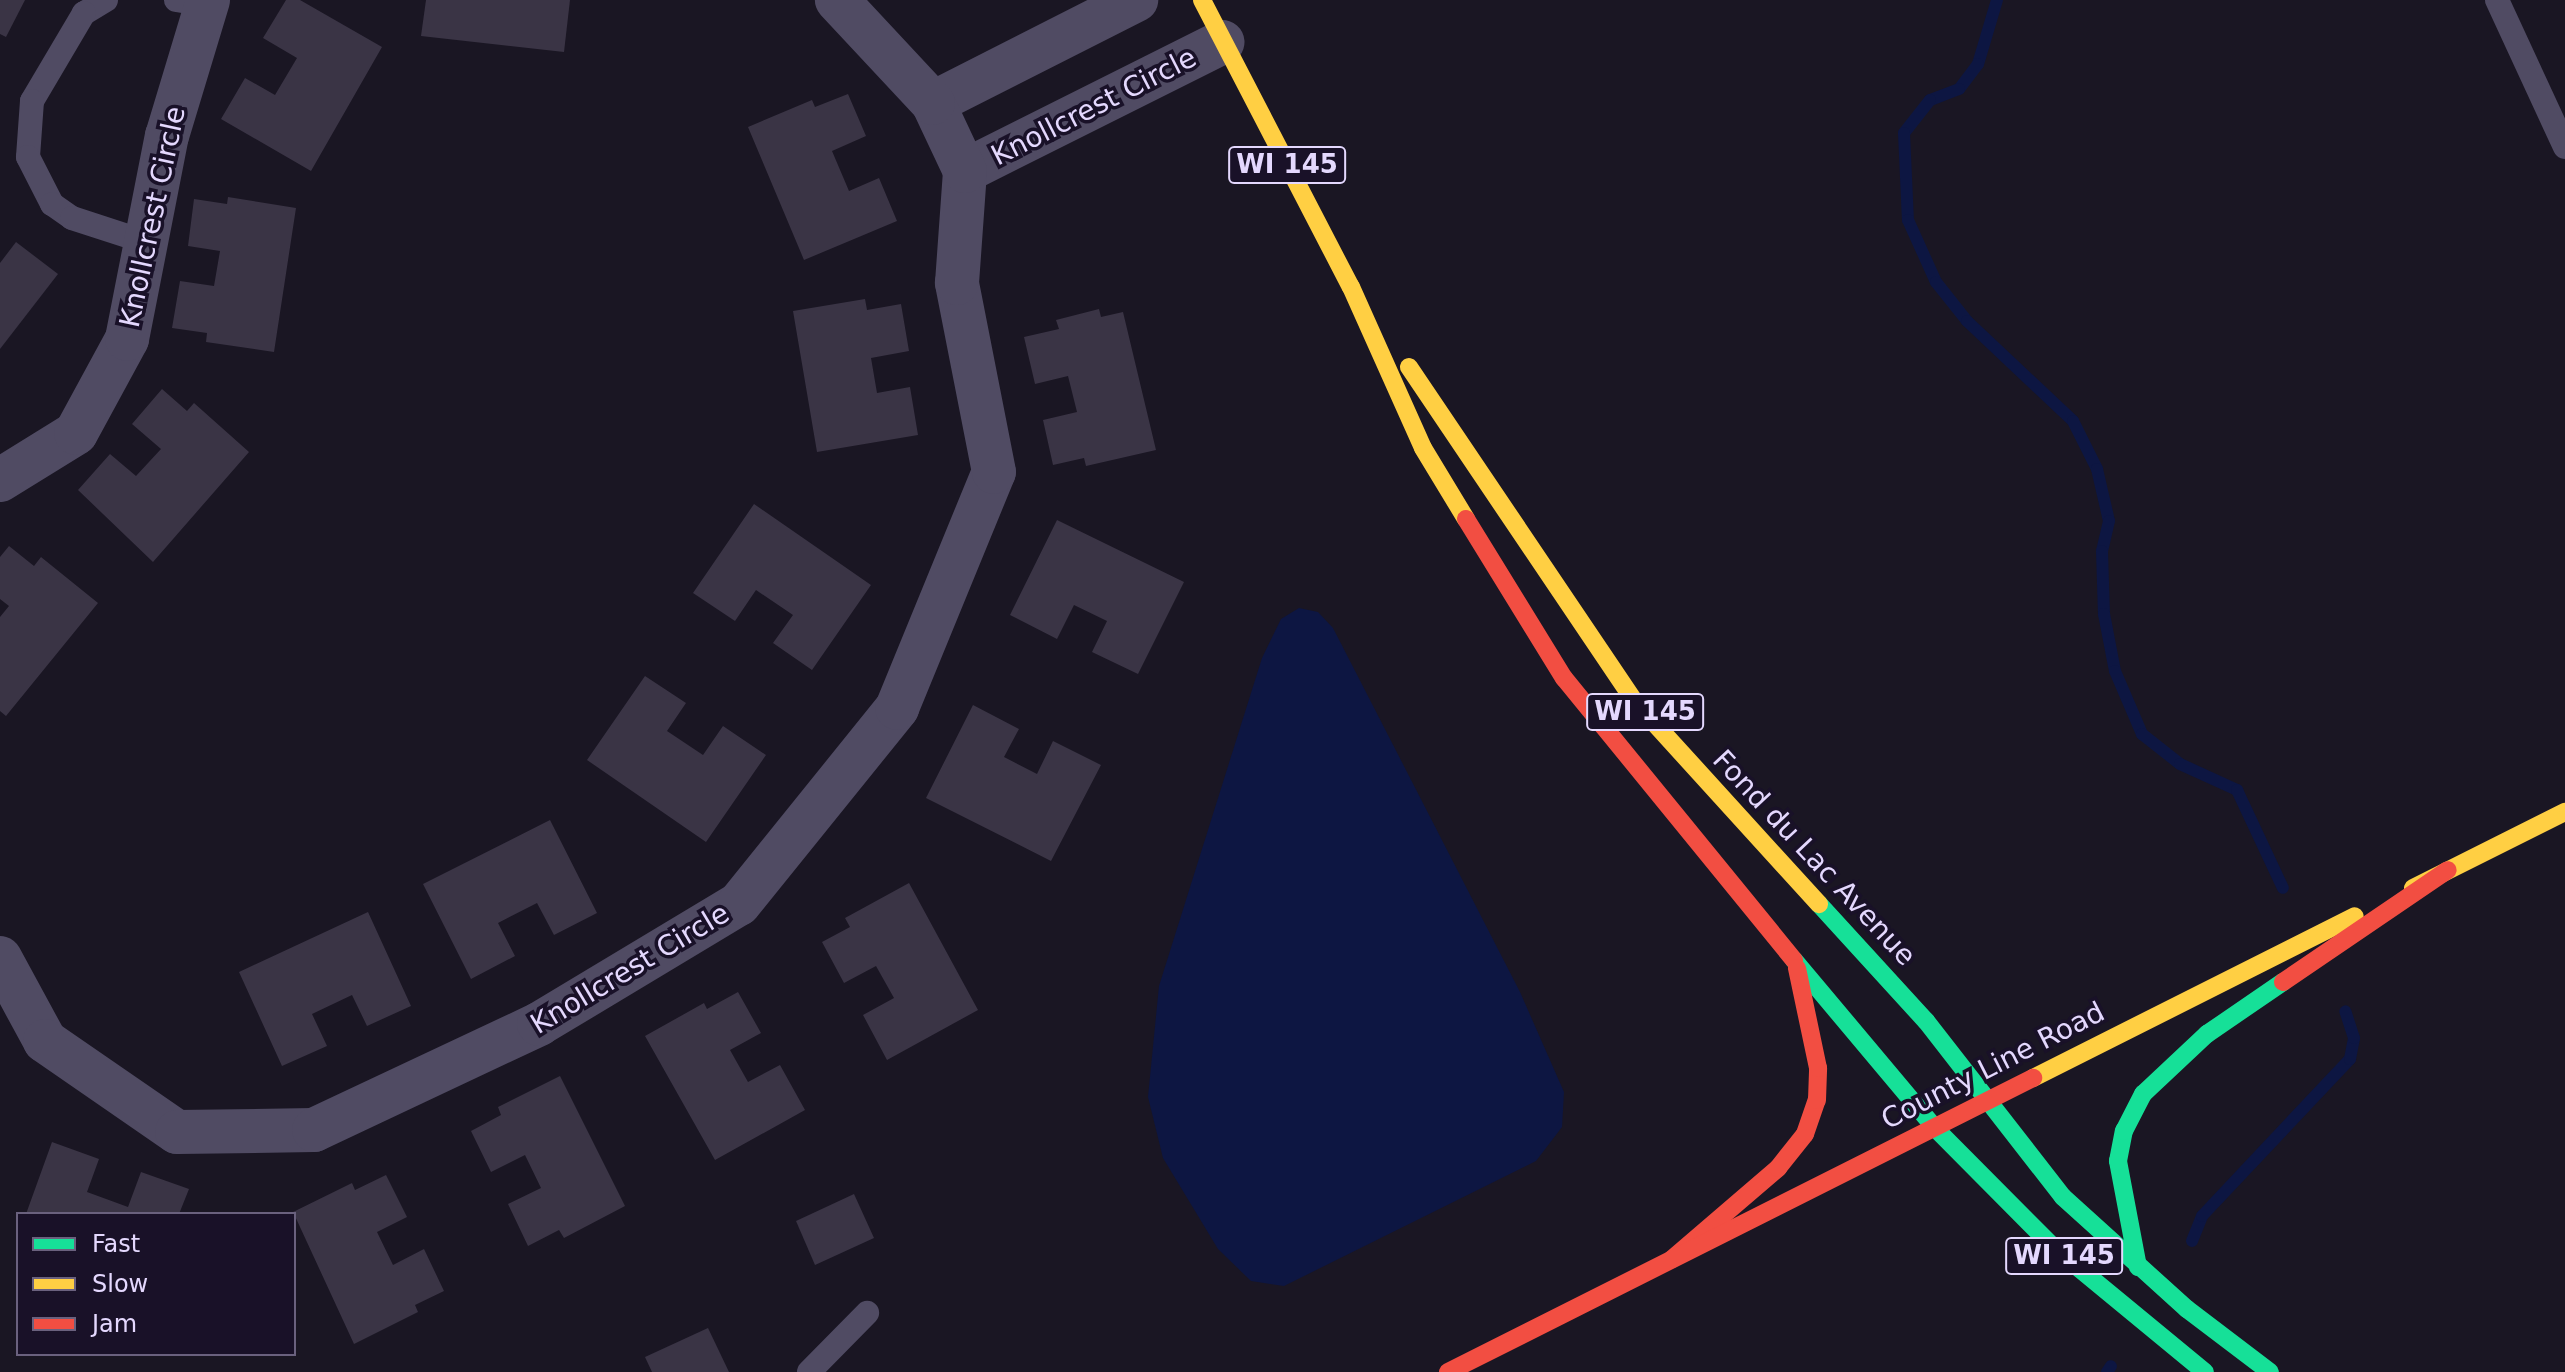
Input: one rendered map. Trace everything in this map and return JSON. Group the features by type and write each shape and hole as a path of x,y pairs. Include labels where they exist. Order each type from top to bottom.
{"main road":[{"name":"Fond du Lac Avenue","path":"1202,0 1351,287 1423,448 1509,595 1605,731 1797,966 1934,1127 2052,1246 2205,1372"},
{"name":"Fond du Lac Avenue","path":"1351,287 1636,703 1926,1021 2063,1197 2138,1267 2270,1372"},
{"name":"County Line Road","path":"1448,1372 1988,1098 2565,812"},
{"path":"2138,1267 2118,1161 2124,1131 2143,1094 2207,1034 2448,870"},
{"path":"1672,1259 1778,1168 1805,1134 1817,1100 1818,1068 1797,966"}],"street":[{"name":"Knollcrest Circle","path":"0,958 45,1041 177,1132 314,1130 539,1024 739,904 897,708 994,472 957,283 965,171 933,103 837,0"},
{"path":"933,103 1136,0"},
{"name":"Knollcrest Circle","path":"0,480 76,433 127,339 197,2"},
{"name":"Knollcrest Circle","path":"965,171 1223,42"}],"lane":[{"path":"106,0 84,13 32,101 28,157 52,204 62,211 146,242"},
{"path":"2497,0 2563,137"},
{"path":"809,1372 867,1313"},
{"path":"1497,1347 1509,1372"}],"shaded area":[{"path":"1299,608 1318,612 1333,628 1520,992 1564,1092 1562,1127 1536,1161 1284,1286 1251,1281 1218,1249 1163,1158 1148,1097 1159,986 1262,658 1281,619"}],"building":[{"path":"0,0 25,0 6,37 0,34"},
{"path":"286,0 300,0 382,47 311,171 221,119 245,78 275,95 297,58 263,38"},
{"path":"426,0 570,0 564,52 421,36"},
{"path":"848,94 866,136 832,151 849,191 879,178 897,221 804,260 748,127 812,100 815,107"},
{"path":"228,197 296,208 274,352 206,342 207,333 172,328 180,281 214,286 220,251 188,246 194,199 227,204"},
{"path":"16,242 58,274 0,349 0,263"},
{"path":"865,299 867,310 901,304 909,351 871,358 877,393 910,387 918,435 817,452 793,311"},
{"path":"1099,309 1101,317 1123,312 1156,450 1086,466 1084,458 1053,465 1043,420 1077,412 1068,376 1035,384 1024,337 1059,329 1056,320"},
{"path":"162,389 187,411 194,403 249,452 153,562 78,490 110,454 136,476 161,449 132,424"},
{"path":"754,504 871,585 812,670 773,643 793,615 756,590 735,621 693,593"},
{"path":"1057,520 1184,582 1138,674 1092,652 1107,621 1074,605 1057,639 1010,615"},
{"path":"9,546 34,566 41,557 98,603 6,716 0,711 0,617 9,606 0,599 0,557"},
{"path":"645,676 686,703 667,731 703,755 723,726 766,755 706,842 587,760"},
{"path":"973,705 1019,729 1004,757 1037,774 1053,741 1101,765 1051,861 926,798"},
{"path":"550,820 597,913 554,935 537,903 498,923 515,956 471,979 423,884"},
{"path":"909,883 978,1010 887,1060 863,1015 894,998 876,966 844,983 822,942 850,927 845,918"},
{"path":"368,912 411,1006 367,1026 352,995 312,1014 327,1046 282,1066 239,972"},
{"path":"738,992 761,1033 730,1050 748,1082 780,1065 805,1110 715,1160 645,1036 704,1003 707,1009"},
{"path":"560,1076 625,1206 564,1238 559,1230 528,1246 508,1204 541,1188 525,1155 491,1172 471,1131 501,1115 498,1107"},
{"path":"52,1142 99,1159 87,1192 128,1207 141,1172 189,1189 180,1212 27,1212"},
{"path":"386,1175 407,1217 377,1232 393,1265 424,1249 444,1291 415,1305 418,1312 354,1344 296,1218 296,1212 293,1212 352,1183 355,1190"},
{"path":"854,1194 874,1238 815,1265 796,1221"},
{"path":"708,1328 729,1372 652,1372 645,1357"}],"waterway":[{"path":"1997,0 1978,64 1959,89 1930,100 1904,133 1908,220 1936,282 1967,321 2073,421 2097,469 2109,521 2102,551 2104,614 2115,671 2142,734 2180,764 2237,790 2283,888"},
{"path":"2192,1241 2202,1216 2350,1059 2354,1038 2345,1011"},
{"path":"2107,1372 2111,1366"}],"traffic: fast":[{"path":"1819,904 1926,1021 2063,1197 2187,1309 2270,1372"},
{"path":"1794,960 1934,1127 2052,1246 2205,1372"},
{"path":"2138,1267 2118,1161 2124,1131 2143,1094 2207,1034 2283,982"}],"traffic: slow":[{"path":"1202,0 1351,287 1423,448 1466,519"},
{"path":"1409,367 1636,703 1819,904"},
{"path":"2413,888 2565,812"},
{"path":"2033,1078 2355,916"}],"traffic: jam":[{"path":"1466,519 1564,678 1794,960"},
{"path":"2283,982 2448,870"},
{"path":"1672,1259 1778,1168 1805,1134 1817,1100 1818,1068 1797,968"},
{"path":"1448,1372 2033,1078"}]}
